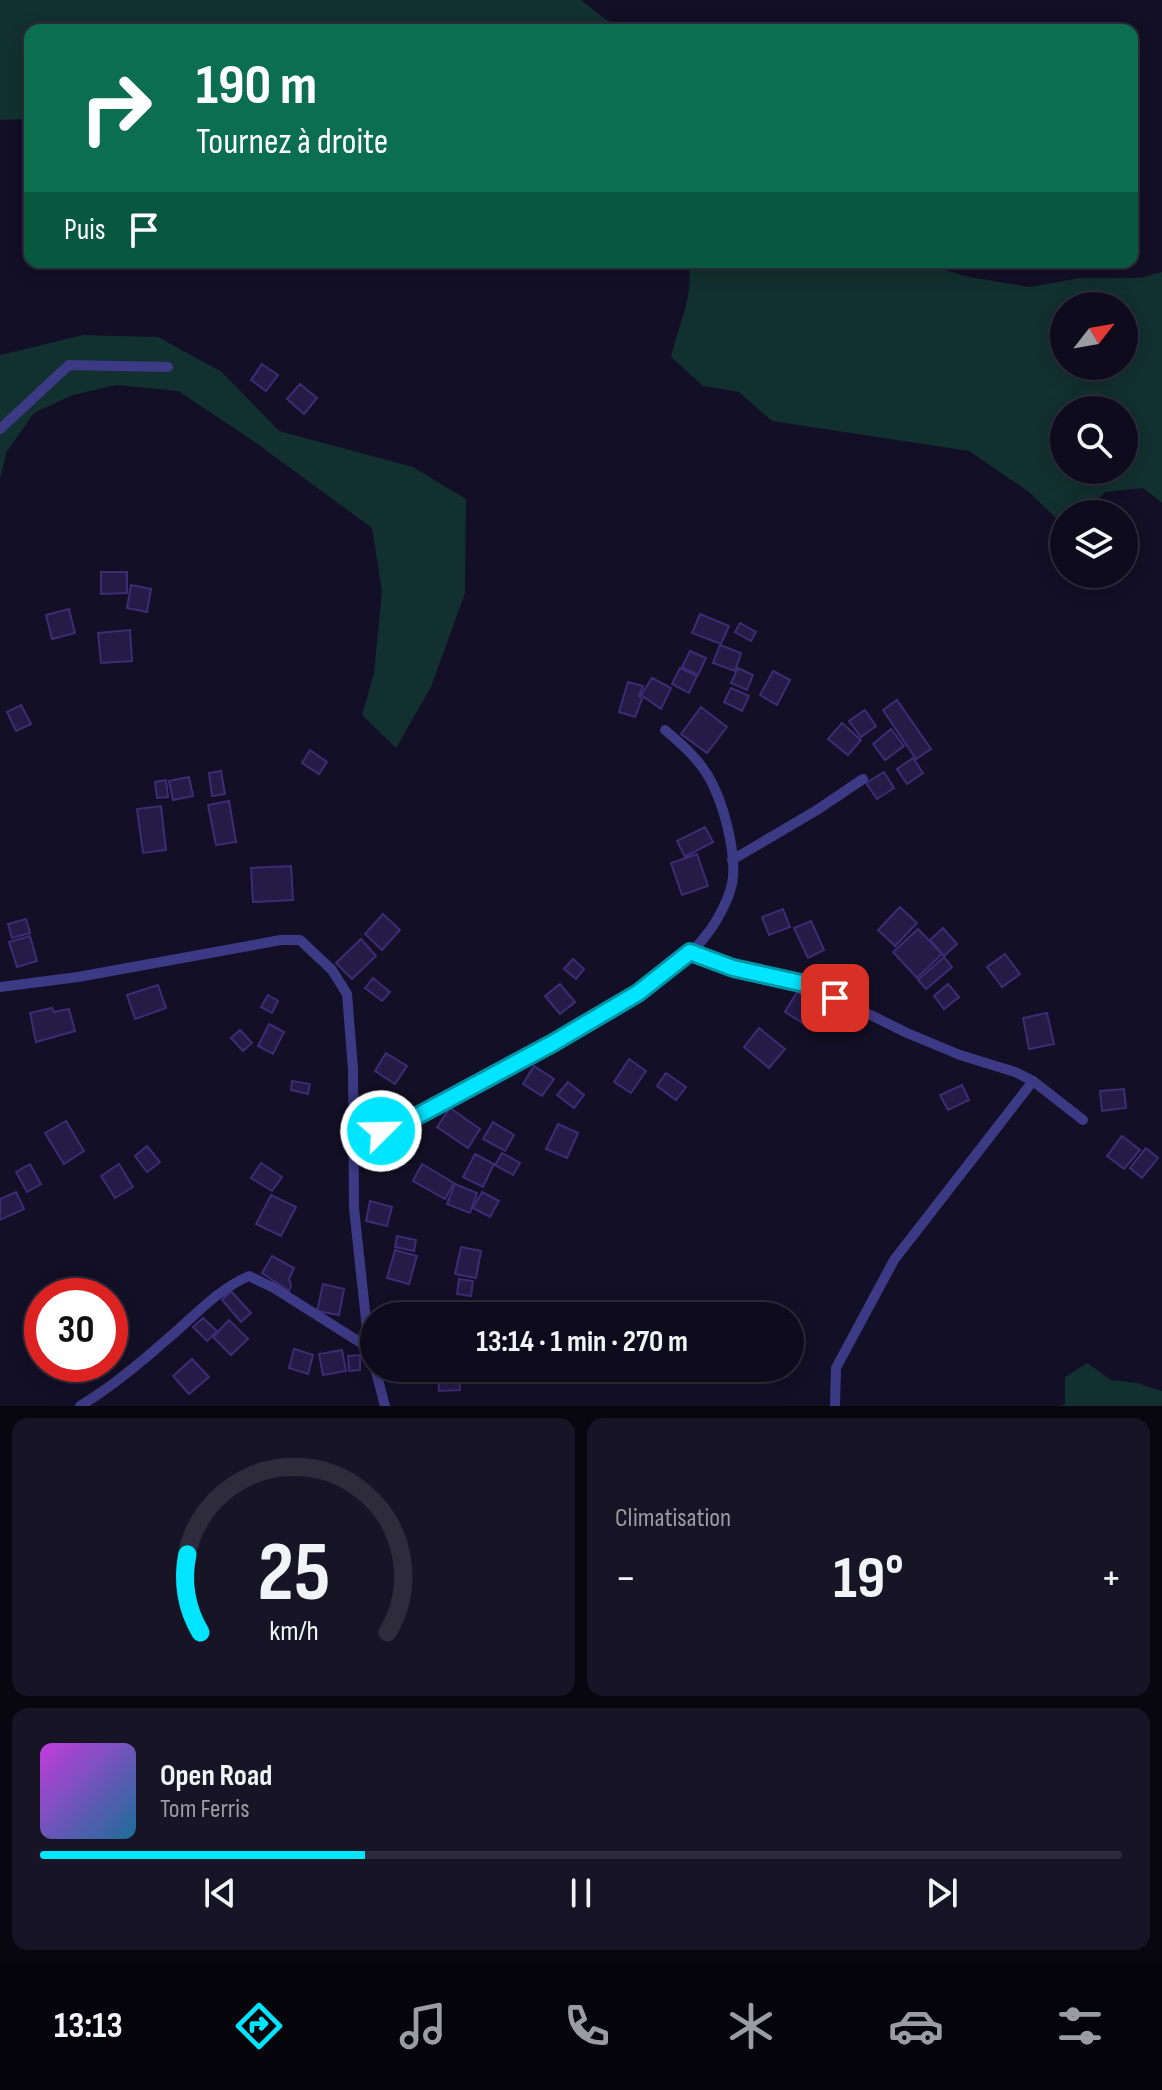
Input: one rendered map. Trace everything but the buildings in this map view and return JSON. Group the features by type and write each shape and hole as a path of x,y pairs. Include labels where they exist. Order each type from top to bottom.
{"street":[{"path":"0,429 69,365 168,367"},
{"path":"353,1142 408,1121 553,1043 638,993 690,952 707,934 731,890 732,860 728,833 712,783 689,750 665,730"},
{"path":"732,860 863,779"},
{"path":"0,987 78,977 281,940 300,940 332,970 347,994 353,1069 354,1208 364,1302"},
{"path":"690,952 733,968 810,985 907,1033 960,1055 998,1064 1033,1081 1083,1120"},
{"path":"835,1406 836,1368 894,1260 1033,1081"},
{"path":"80,1406 166,1341 236,1281 249,1276 274,1288 360,1342"},
{"path":"378,1382 385,1406"}],"green space":[{"path":"0,0 581,0 615,24 24,24 24,119 0,120"},
{"path":"689,268 938,268 969,277 1030,287 1080,278 1140,278 1162,272 1162,503 1143,488 1105,492 1098,500 1050,500 1050,512 1029,492 969,451 772,421 739,392 703,386 671,357 688,299"},
{"path":"83,335 158,337 222,372 279,431 413,467 466,499 465,593 431,687 396,748 362,715 374,673 382,591 372,528 252,440 178,391 116,385 73,395 34,413 7,451 0,478 0,355"},
{"path":"1087,1363 1111,1380 1137,1383 1162,1391 1162,1406 1060,1406 1065,1404 1065,1377"}],"route":[{"path":"381,1131 408,1121 553,1043 638,993 690,952 733,968 810,985 835,998"}]}
